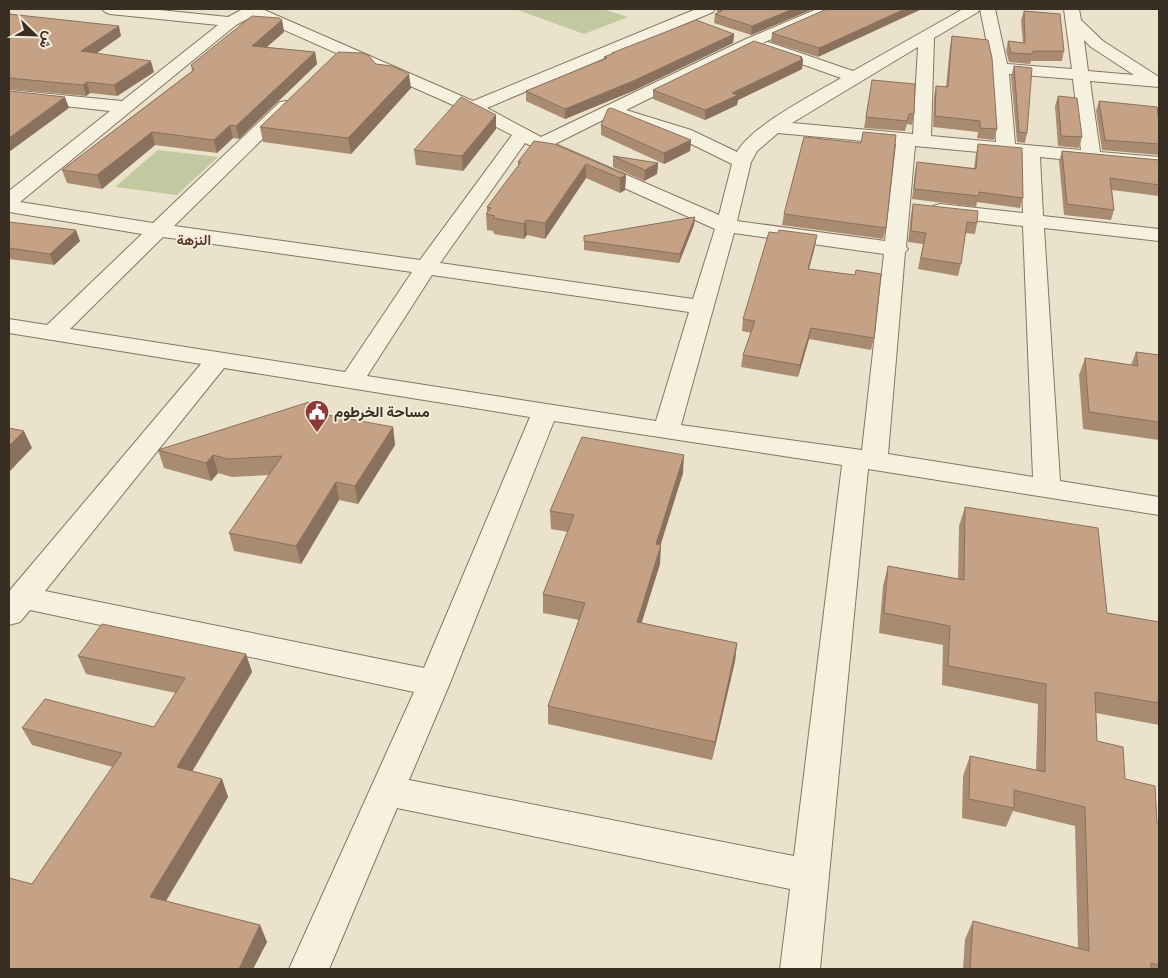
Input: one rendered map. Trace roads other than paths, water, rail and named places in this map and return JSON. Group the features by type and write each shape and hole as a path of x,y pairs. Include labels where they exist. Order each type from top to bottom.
{"street":[{"path":"110,9 175,12 231,22"},
{"path":"9,201 231,22 253,9 726,226 897,249"},
{"path":"472,108 708,9"},
{"path":"351,381 426,267 532,138 609,110 752,42 829,9"},
{"path":"666,431 726,226 742,162 749,148 774,127 854,77 973,9"},
{"path":"988,9 1000,68 1006,148"},
{"path":"662,11 709,27"},
{"path":"1073,15 1091,156"},
{"path":"1073,15 1102,49 1137,68 1158,86"},
{"path":"735,36 854,77"},
{"path":"800,969 810,876 865,460 897,249 900,206 914,140 926,36"},
{"path":"331,63 345,50"},
{"path":"1000,68 1080,75 1158,86"},
{"path":"53,332 302,91"},
{"path":"9,95 124,107"},
{"path":"609,110 685,134 742,162"},
{"path":"774,127 1159,163"},
{"path":"1030,150 1047,489"},
{"path":"9,206 158,230 703,307"},
{"path":"900,206 1159,235"},
{"path":"9,326 219,358 666,431 1159,506"},
{"path":"219,358 15,605 434,683"},
{"path":"309,969 434,683 545,411"},
{"path":"387,791 810,876"}],"place":[{"name":"مساحة الخرطوم","path":"317,433"}],"district":[{"name":"النزهة","path":"194,240"}]}
